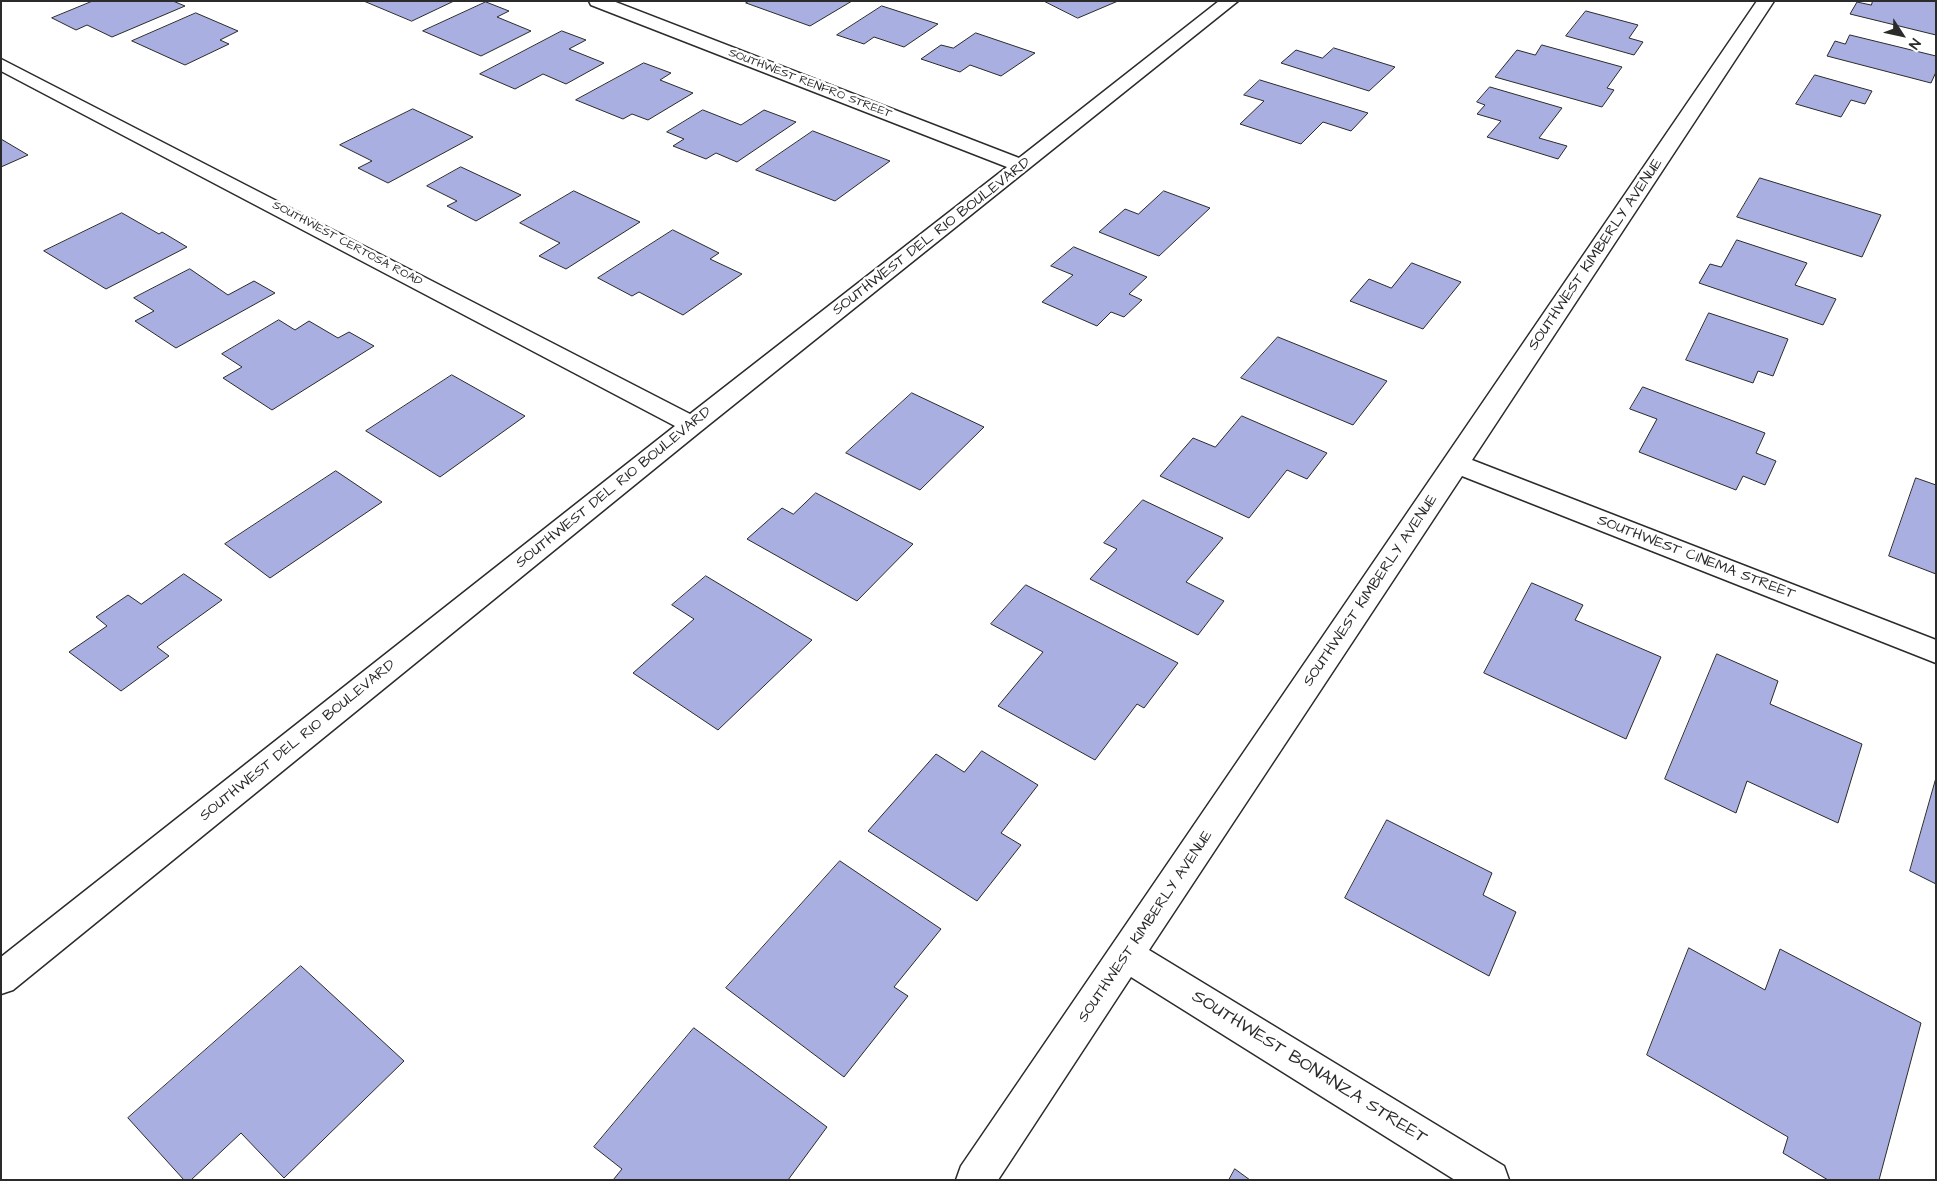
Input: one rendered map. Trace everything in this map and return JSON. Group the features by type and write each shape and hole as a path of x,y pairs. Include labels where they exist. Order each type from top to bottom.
{"street":[{"name":"SOUTHWEST RENFRO STREET","path":"597,1 1022,166"},
{"name":"SOUTHWEST DEL RIO BOULEVARD","path":"1,978 692,425 1230,1"},
{"name":"SOUTHWEST KIMBERLY AVENUE","path":"975,1180 1766,1"},
{"name":"SOUTHWEST CERTOSA ROAD","path":"1,64 692,425"},
{"name":"SOUTHWEST CINEMA STREET","path":"1457,464 1936,652"},
{"name":"SOUTHWEST BONANZA STREET","path":"1127,955 1490,1180"}],"building":[{"path":"93,1 173,1 185,6 112,37 87,25 76,30 52,18"},
{"path":"364,1 454,1 412,21"},
{"path":"750,1 852,1 810,26 746,3"},
{"path":"1044,1 1118,1 1078,18"},
{"path":"1873,1 1936,1 1936,35 1850,14 1857,2 1871,5"},
{"path":"486,2 509,11 497,17 531,31 481,56 423,31"},
{"path":"882,6 938,24 904,47 874,37 864,44 837,35"},
{"path":"1586,11 1638,25 1629,38 1643,42 1634,55 1566,36"},
{"path":"196,13 238,31 220,40 229,44 185,65 132,41"},
{"path":"562,31 586,40 569,49 604,63 566,84 543,74 515,89 480,74"},
{"path":"976,33 1035,53 1001,76 970,65 960,72 921,59 941,45 953,48"},
{"path":"1850,35 1936,56 1936,72 1931,83 1827,56 1835,41 1845,44"},
{"path":"1542,45 1622,67 1607,88 1614,90 1602,107 1495,77 1517,50 1535,55"},
{"path":"1334,48 1395,67 1369,91 1281,63 1296,50 1322,58"},
{"path":"644,63 671,73 660,80 693,93 648,120 632,114 623,119 576,100"},
{"path":"1815,75 1872,91 1865,104 1851,100 1841,117 1796,104"},
{"path":"1260,80 1368,113 1351,131 1323,122 1301,144 1240,124 1264,101 1244,95"},
{"path":"1490,87 1562,108 1539,138 1567,146 1558,159 1487,137 1501,121 1477,114 1485,105 1477,102"},
{"path":"413,109 473,137 388,183 358,168 372,161 340,145"},
{"path":"703,110 741,125 764,110 796,122 737,162 716,153 706,159 673,146 684,139 667,132"},
{"path":"813,131 890,161 835,201 756,170"},
{"path":"1,139 28,155 1,167"},
{"path":"461,167 521,195 476,221 447,206 457,201 427,186"},
{"path":"1760,178 1881,215 1862,257 1737,217"},
{"path":"574,191 640,222 566,269 539,256 560,243 520,223"},
{"path":"1164,191 1210,208 1159,256 1099,232 1125,209 1138,214"},
{"path":"122,213 159,234 162,232 187,247 106,289 44,251"},
{"path":"673,230 719,253 710,259 742,274 683,315 639,292 632,296 598,278"},
{"path":"1737,240 1807,263 1795,285 1836,299 1823,325 1699,283 1710,264 1721,267"},
{"path":"1074,247 1147,277 1129,294 1142,300 1124,317 1111,312 1097,326 1042,302 1073,275 1051,266"},
{"path":"1412,263 1461,282 1423,329 1350,301 1369,279 1391,288"},
{"path":"190,269 228,295 254,281 275,293 176,348 135,321 154,311 134,298"},
{"path":"1709,313 1788,339 1773,376 1758,371 1753,383 1686,360"},
{"path":"279,320 295,330 309,321 338,338 349,332 374,346 272,410 223,378 242,367 222,354"},
{"path":"1278,337 1387,381 1353,425 1241,378"},
{"path":"452,375 525,416 440,477 366,431"},
{"path":"1643,387 1765,433 1756,453 1776,461 1765,485 1743,476 1736,490 1639,452 1657,419 1630,409"},
{"path":"912,393 984,427 920,490 846,453"},
{"path":"1242,416 1327,453 1307,479 1287,470 1249,518 1160,476 1193,438 1215,447"},
{"path":"336,471 382,502 270,578 225,544"},
{"path":"1916,478 1936,485 1936,574 1889,556"},
{"path":"816,493 913,544 857,601 747,539 782,508 793,514"},
{"path":"1143,500 1223,538 1186,582 1224,601 1198,635 1090,579 1117,549 1104,543"},
{"path":"184,574 222,600 157,647 169,656 121,691 69,652 107,626 96,617 128,595 141,604"},
{"path":"706,576 812,640 718,730 633,673 694,619 672,605"},
{"path":"1532,583 1583,605 1575,620 1661,657 1626,739 1484,673"},
{"path":"1026,585 1178,663 1144,708 1137,704 1095,760 998,706 1043,652 991,624"},
{"path":"1717,654 1778,681 1770,704 1862,744 1838,823 1747,781 1736,813 1665,779"},
{"path":"982,751 1038,785 1001,833 1021,845 977,901 868,831 936,754 964,772"},
{"path":"1936,778 1936,884 1910,871"},
{"path":"1387,820 1492,873 1483,895 1516,912 1489,976 1345,898"},
{"path":"840,861 941,929 894,987 908,996 844,1077 726,988"},
{"path":"1689,948 1765,990 1780,949 1921,1023 1879,1180 1828,1180 1783,1153 1788,1137 1647,1055"},
{"path":"301,966 404,1061 284,1178 241,1133 191,1180 184,1180 128,1118"},
{"path":"694,1028 827,1127 788,1180 613,1180 622,1169 594,1147"},
{"path":"1235,1169 1250,1180 1229,1180"}]}
